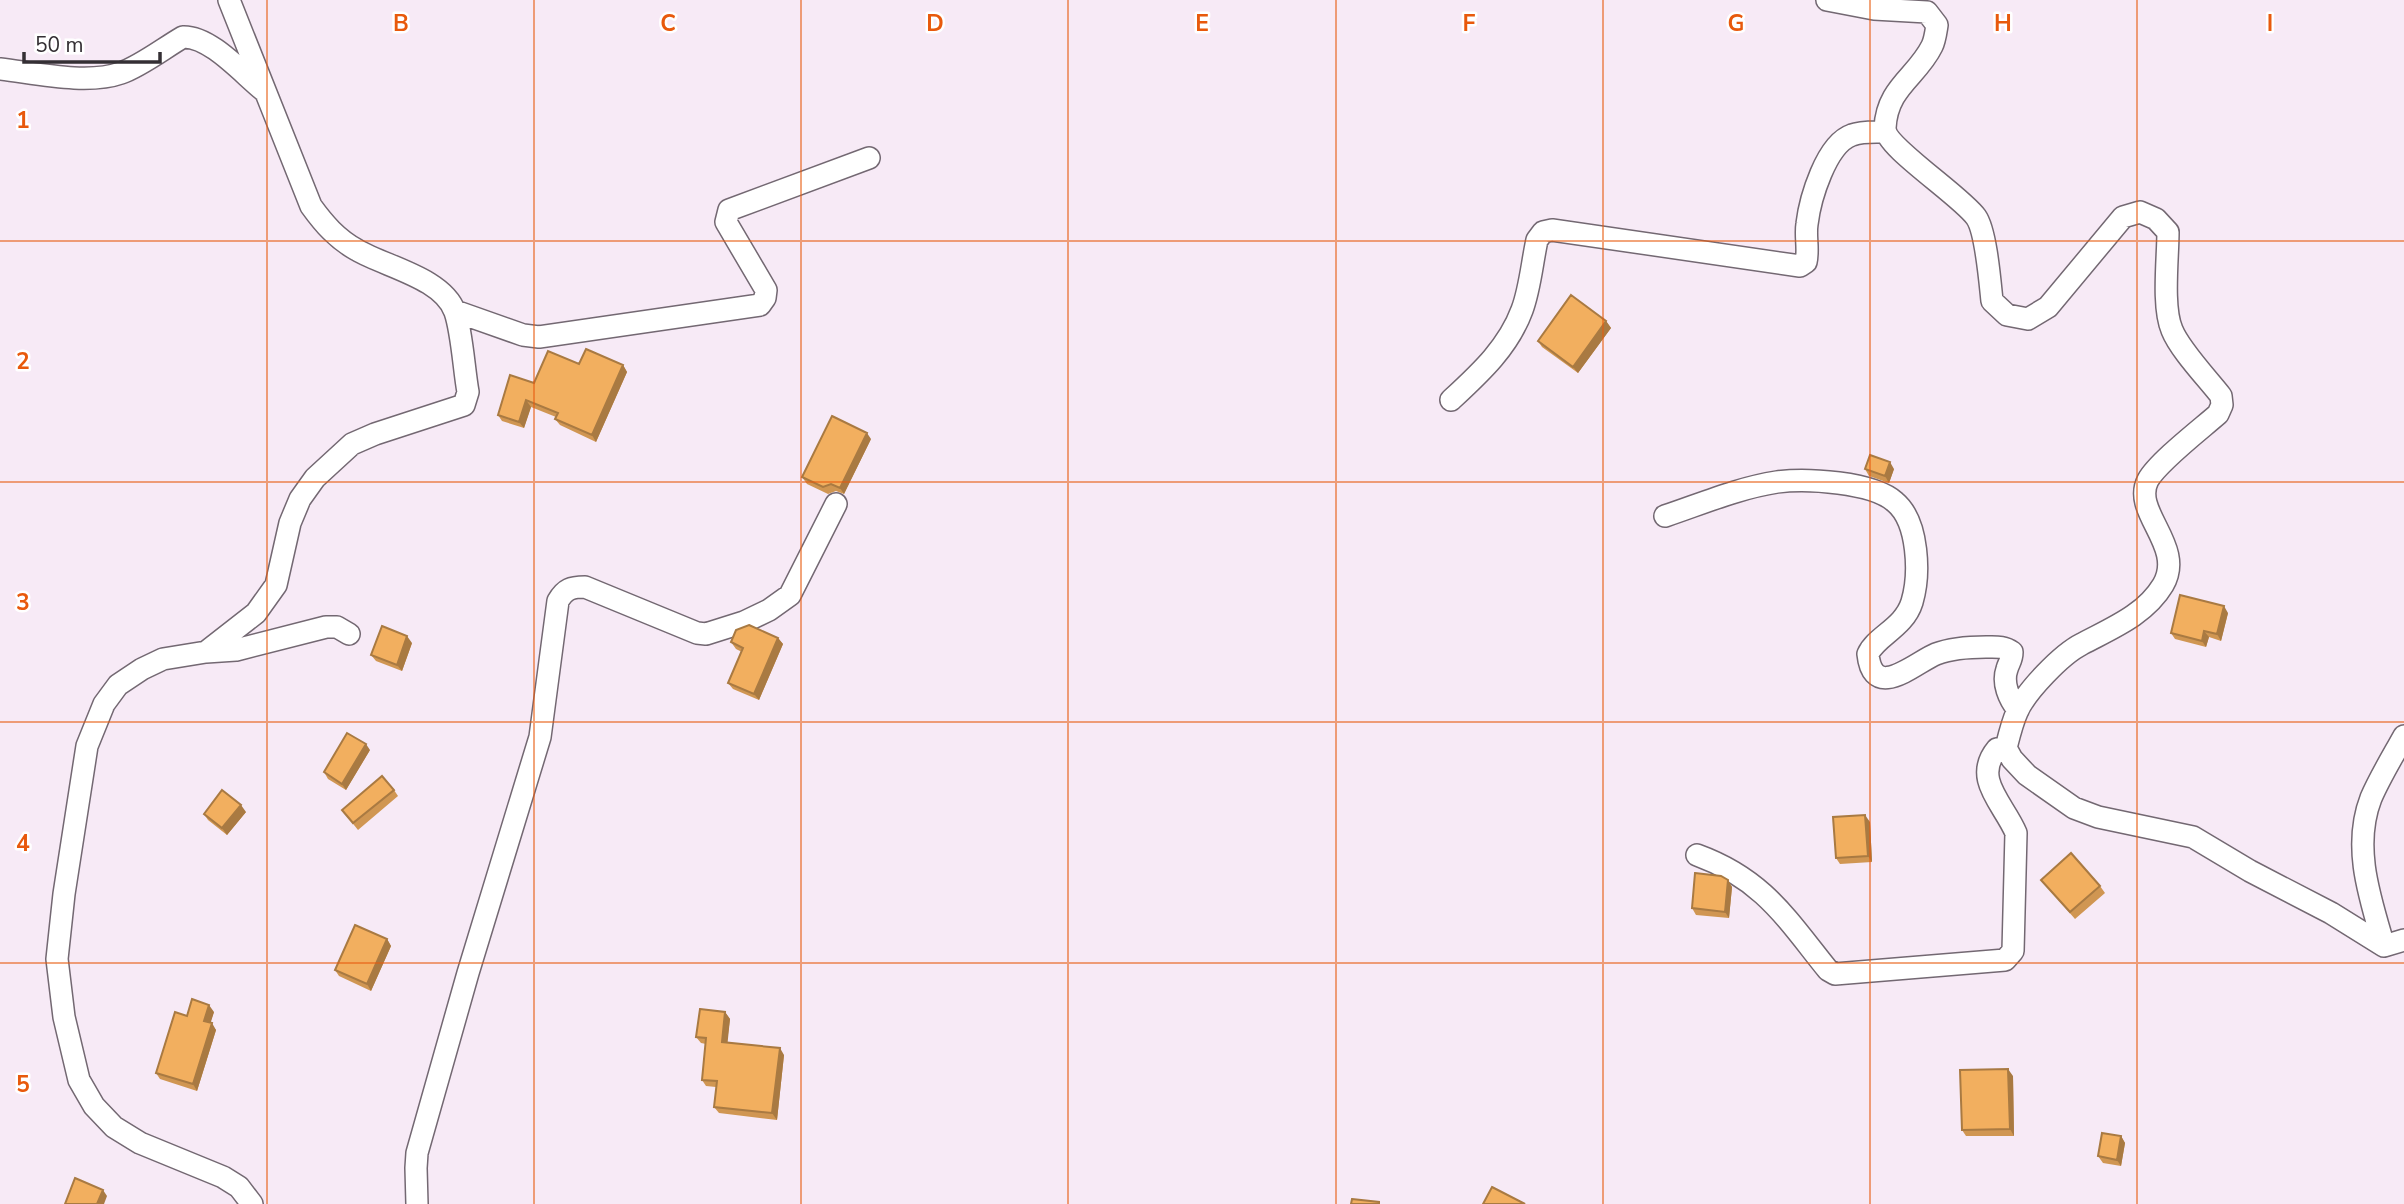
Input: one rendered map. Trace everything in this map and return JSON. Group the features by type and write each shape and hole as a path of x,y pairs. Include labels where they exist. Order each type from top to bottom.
{"street":[{"path":"206,652 256,613 276,585 290,523 300,499 315,478 352,444 464,405 468,392 455,311 442,294 426,282 358,251 329,230 311,206 229,0"},
{"path":"1827,0 1874,9 1927,12 1937,25 1933,46 1890,102 1885,132 1892,144 1957,196 1978,219 1992,301 2007,314 2028,319 2048,307 2123,217 2140,212 2156,219 2168,232 2169,321 2174,334 2221,396 2222,405 2218,414 2148,480 2145,493 2148,506 2170,558 2169,571 2162,586 2142,609 2113,629 2065,654 2038,682 2018,710 2006,748 2012,759 2027,775 2074,808 2098,817 2193,837 2250,871 2394,943"},
{"path":"0,69 83,78 104,77 122,73 183,37 193,37 205,42 264,91"},
{"path":"1451,400 1485,368 1509,337 1522,309 1537,240 1543,232 1552,230 1800,266 1806,262 1808,252 1806,226 1813,197 1830,155 1840,142 1850,135 1885,132"},
{"path":"455,311 523,335 538,337 760,305 766,290 726,222 729,211 869,158"},
{"path":"1665,516 1750,487 1780,481 1829,482 1890,497 1908,519 1915,551 1917,579 1910,607 1903,618 1889,634 1871,647 1868,654 1873,671 1880,676 1895,677 1926,659 1949,650 2004,648 2012,652 2006,682 2012,702 2018,710"},
{"path":"417,1204 417,1153 540,737 558,601 564,591 585,587 697,633 706,634 744,622 769,610 790,595 836,504"},
{"path":"252,1204 239,1187 223,1177 140,1143 114,1127 94,1106 79,1080 64,1017 57,959 64,894 87,746 104,704 118,685 142,668 163,659 236,650 326,627 337,627 349,634"},
{"path":"2394,943 2367,887 2362,849 2371,799 2404,736"},
{"path":"1697,855 1721,863 1759,888 1828,970 1835,974 2005,960 2013,951 2015,833 2010,818 1993,792 1986,774 1992,755 1997,749 2006,748"}],"building":[{"path":"1571,295 1606,321 1573,367 1538,341"},
{"path":"586,349 623,365 592,435 555,419 558,413 526,400 519,422 498,415 510,375 534,383 548,351 579,364"},
{"path":"832,416 867,433 840,488 831,484 823,487 802,477"},
{"path":"1870,455 1890,462 1885,476 1865,469"},
{"path":"2180,595 2224,606 2217,634 2204,631 2202,641 2171,633"},
{"path":"749,625 778,638 754,694 728,683 743,648 731,642 736,630"},
{"path":"382,626 407,636 397,665 371,655"},
{"path":"347,733 366,744 342,784 324,772"},
{"path":"382,776 394,790 353,823 342,810"},
{"path":"222,790 241,805 222,828 204,814"},
{"path":"1865,815 1868,856 1836,858 1833,817"},
{"path":"2071,853 2100,886 2070,912 2041,880"},
{"path":"1695,873 1721,876 1728,880 1725,912 1692,908"},
{"path":"355,925 387,939 367,984 335,970"},
{"path":"192,999 209,1005 204,1021 212,1023 193,1084 156,1073 175,1012 187,1016"},
{"path":"700,1009 725,1012 722,1042 780,1048 772,1113 714,1107 717,1081 702,1080 706,1038 696,1037"},
{"path":"2008,1069 2010,1129 1962,1130 1960,1070"},
{"path":"2102,1133 2121,1136 2117,1160 2098,1156"},
{"path":"75,1178 103,1190 97,1204 65,1204"},
{"path":"1492,1187 1525,1204 1483,1204"},
{"path":"1352,1199 1379,1202 1379,1204 1351,1204"}]}
